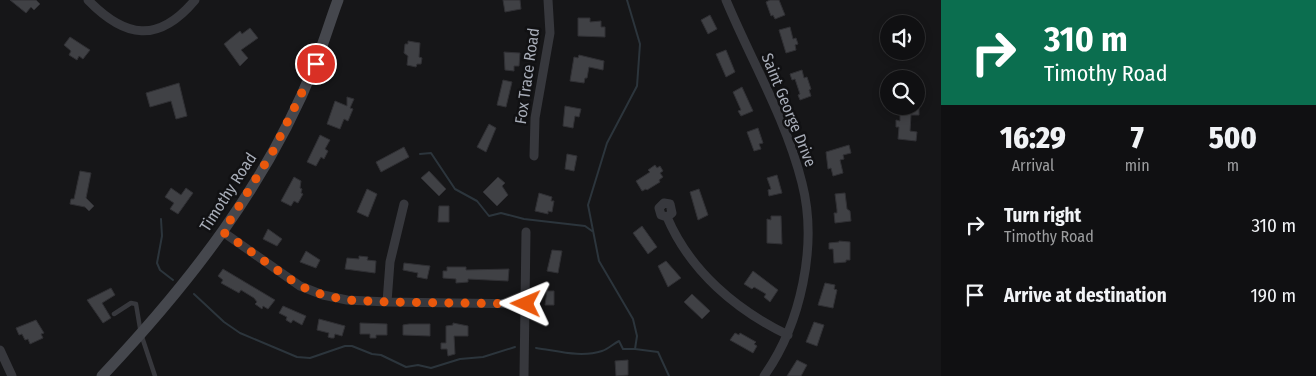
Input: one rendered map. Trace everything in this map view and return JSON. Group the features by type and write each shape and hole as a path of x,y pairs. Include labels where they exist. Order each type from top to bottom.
{"main road":[{"name":"Timothy Road","path":"102,376 171,300 223,232 250,191 294,112 316,64 338,0"}],"street":[{"path":"88,0 111,21 135,31 164,24 182,13 195,0"},
{"name":"Fox Trace Road","path":"534,156 535,118 550,32 548,0"},
{"name":"Saint George Drive","path":"726,0 784,130 798,170 805,198 807,238 804,282 796,314 788,335 764,376"},
{"path":"387,302 390,262 404,204"},
{"path":"667,217 681,245 702,272 720,290 732,301 770,326 788,335"},
{"path":"223,232 291,280 312,292 335,298 387,302 526,304"},
{"path":"524,376 526,232"},
{"path":"0,350 11,373 0,375"}],"lane":[{"path":"114,314 131,303 136,304 141,334 155,376"}],"building":[{"path":"10,0 36,0 40,4 34,10 31,7 26,13"},
{"path":"503,0 520,0 521,9 505,12"},
{"path":"779,0 785,15 775,19 773,15 771,16 766,2"},
{"path":"710,15 717,29 708,34 701,20"},
{"path":"578,18 590,18 590,22 601,21 601,27 605,27 605,37 578,36"},
{"path":"790,27 793,39 796,38 798,44 795,45 796,50 786,53 779,30"},
{"path":"250,28 258,38 241,50 248,58 240,66 224,44 240,31 242,34"},
{"path":"70,37 90,50 83,59 79,56 77,60 69,55 71,51 64,45"},
{"path":"408,41 420,43 419,57 422,58 421,64 417,64 416,67 407,65 408,56 404,53 405,44 408,44"},
{"path":"726,50 735,72 726,77 716,54"},
{"path":"504,52 520,53 519,66 514,66 514,71 505,70"},
{"path":"579,55 604,61 603,70 589,67 584,83 570,81 574,57 578,58"},
{"path":"802,70 804,78 807,77 811,96 800,100 795,79 792,80 790,74"},
{"path":"503,80 512,82 506,107 497,105"},
{"path":"179,83 187,116 176,119 171,101 150,107 146,93"},
{"path":"742,87 753,111 741,116 738,111 741,110 733,92"},
{"path":"347,97 354,99 350,108 353,109 348,121 344,119 340,129 327,124 335,101 347,106"},
{"path":"565,106 581,109 579,117 575,116 573,128 563,126"},
{"path":"900,115 911,115 910,131 917,132 916,141 898,139 899,127 896,127 896,120 900,121"},
{"path":"489,124 496,128 486,152 477,147"},
{"path":"758,128 763,143 759,144 761,149 754,151 747,132"},
{"path":"320,135 330,140 325,149 328,151 324,159 321,157 316,166 307,162"},
{"path":"849,145 851,153 843,155 844,159 840,160 843,173 833,176 831,168 828,169 826,152"},
{"path":"404,147 409,157 381,172 376,162"},
{"path":"567,154 577,156 574,171 565,169"},
{"path":"655,165 657,168 660,166 663,171 660,173 663,177 659,180 660,182 642,191 636,181 650,172 648,170"},
{"path":"80,171 91,173 86,198 94,206 89,211 85,207 70,204 71,199 74,199"},
{"path":"429,171 446,189 439,196 421,178"},
{"path":"777,175 782,193 769,196 768,190 771,189 767,178"},
{"path":"294,177 301,181 300,188 303,194 298,203 294,201 291,206 281,201"},
{"path":"498,177 505,183 502,186 508,195 497,206 483,192"},
{"path":"171,188 181,195 186,188 193,193 178,214 170,209 174,203 165,197"},
{"path":"367,189 377,194 368,217 357,212"},
{"path":"699,189 708,215 698,220 690,192"},
{"path":"539,193 552,197 551,201 554,201 552,212 548,211 548,214 535,211"},
{"path":"845,193 851,221 835,223 834,213 837,213 837,210 835,194"},
{"path":"439,206 449,206 449,222 438,222"},
{"path":"771,216 781,216 782,244 767,243 767,219 771,220"},
{"path":"642,226 657,247 648,254 633,233"},
{"path":"268,229 282,239 277,246 263,239"},
{"path":"839,241 850,242 850,260 834,263 833,249 829,249 829,243"},
{"path":"552,250 562,251 558,273 547,271"},
{"path":"306,251 320,260 316,268 300,262"},
{"path":"359,256 368,257 367,260 376,261 375,273 345,269 347,258 359,259"},
{"path":"666,261 681,278 668,287 658,266"},
{"path":"404,263 430,266 427,279 417,277 418,273 403,270"},
{"path":"447,267 466,267 466,270 509,269 508,281 468,279 468,282 456,283 456,279 443,278 443,271 447,271"},
{"path":"223,269 275,300 268,309 263,306 262,309 255,304 257,302 254,298 241,290 239,293 221,283 223,280 218,276"},
{"path":"753,271 778,290 770,302 764,297 766,294 744,284"},
{"path":"825,283 835,285 834,289 837,290 833,308 818,305"},
{"path":"111,288 115,295 102,303 111,318 103,323 87,300"},
{"path":"547,291 554,291 554,305 545,305"},
{"path":"692,294 710,311 702,319 684,302"},
{"path":"283,306 306,316 302,325 293,320 291,323 286,320 287,317 279,313"},
{"path":"319,319 345,326 342,336 335,334 334,338 331,338 328,337 329,333 317,330"},
{"path":"36,320 44,333 41,334 43,338 30,344 28,339 25,340 22,334 19,335 16,328"},
{"path":"814,322 824,325 817,346 806,342"},
{"path":"360,323 387,324 387,335 376,335 376,338 370,338 370,334 360,334"},
{"path":"453,323 468,326 468,336 454,336 455,354 448,356 447,349 441,349 441,343 446,343 446,326 453,325"},
{"path":"430,324 430,336 403,335 403,325"},
{"path":"735,333 739,335 740,333 756,342 754,344 757,346 753,353 730,340"},
{"path":"628,360 628,375 616,376 615,361"},
{"path":"797,360 807,365 801,376 787,376"}],"waterway":[{"path":"627,0 640,44 637,86 607,143 588,205 599,261 633,319 637,336 635,349 658,352 669,376"},
{"path":"420,154 431,153 455,189 477,201 489,216 501,213 524,219 585,226 592,231"},
{"path":"161,219 162,236 157,263 160,270 173,280"},
{"path":"194,294 224,322 240,333 297,357 310,358 345,346 352,346 372,354 381,355 406,367 418,365 431,368 460,359 483,357 515,347"},
{"path":"536,348 586,354 602,351 619,341 623,349 634,349"}],"route":[{"path":"316,64 294,112 273,151 223,232 300,286 312,292 335,298 387,302 526,304"}]}
